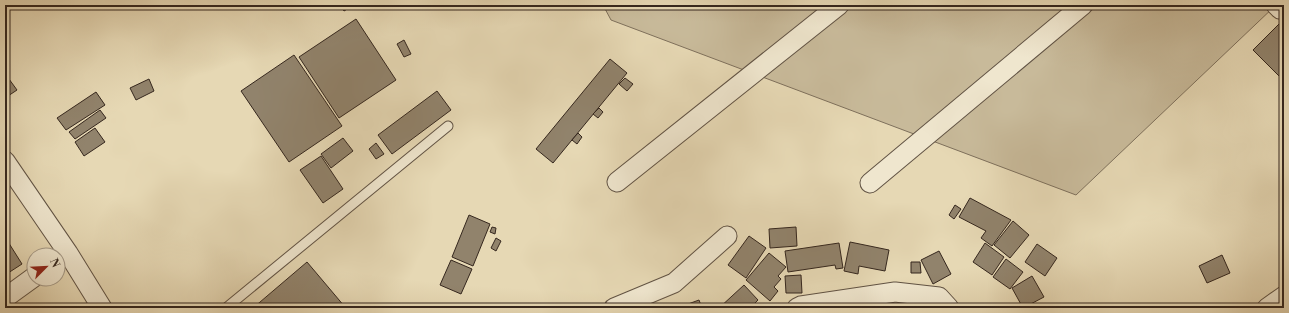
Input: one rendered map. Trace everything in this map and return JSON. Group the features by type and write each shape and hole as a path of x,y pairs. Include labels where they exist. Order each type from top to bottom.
{"street":[{"path":"617,182 839,5"},
{"path":"870,183 1083,5"},
{"path":"1276,5 1280,9 1284,7"},
{"path":"5,160 57,247"},
{"path":"614,308 674,283 727,236"},
{"path":"66,261 102,308"},
{"path":"5,298 26,283"},
{"path":"797,308 801,306 895,292 939,297 949,308"},
{"path":"1267,308 1284,296"}],"lane":[{"path":"226,308 448,126"}],"shaded area":[{"path":"603,5 1276,5 1076,195 611,20"}],"building":[{"path":"340,5 354,5 344,11"},
{"path":"356,19 396,80 339,118 299,57"},
{"path":"1279,24 1284,29 1284,40 1280,44 1284,48 1284,81 1253,50"},
{"path":"404,40 411,54 404,57 397,44"},
{"path":"294,55 342,126 289,162 241,91"},
{"path":"610,59 627,73 553,163 536,149"},
{"path":"625,78 633,84 627,91 619,84"},
{"path":"9,79 17,90 5,98 5,81"},
{"path":"149,79 154,91 136,100 130,88"},
{"path":"437,91 451,110 392,154 378,135"},
{"path":"96,92 105,105 66,130 57,118"},
{"path":"599,108 603,112 598,118 593,114"},
{"path":"100,110 106,118 75,139 69,132"},
{"path":"95,128 105,142 84,156 75,142"},
{"path":"578,133 582,137 577,144 572,140"},
{"path":"343,138 353,151 331,168 321,154"},
{"path":"376,143 384,154 376,159 369,149"},
{"path":"321,156 343,189 323,203 300,170"},
{"path":"970,198 1011,220 992,246 981,238 986,231 959,217"},
{"path":"955,205 961,209 954,219 949,215"},
{"path":"469,215 490,224 473,266 452,257"},
{"path":"1013,221 1029,235 1010,258 994,245"},
{"path":"492,227 496,228 495,234 490,232"},
{"path":"796,227 797,246 770,248 769,229"},
{"path":"749,236 766,248 746,278 728,265"},
{"path":"5,237 22,264 5,275"},
{"path":"496,238 501,241 496,251 491,248"},
{"path":"850,242 889,250 885,271 859,266 858,274 844,271"},
{"path":"839,243 843,268 836,269 835,265 788,272 785,251"},
{"path":"985,243 1004,257 992,275 973,262"},
{"path":"1037,244 1057,258 1045,276 1025,262"},
{"path":"939,251 951,274 933,284 921,260"},
{"path":"769,253 786,267 778,276 781,279 774,287 778,291 770,301 746,280"},
{"path":"1222,255 1230,273 1207,283 1199,266"},
{"path":"1006,259 1023,272 1010,289 993,277"},
{"path":"451,260 472,269 461,294 440,285"},
{"path":"307,262 345,307 253,308"},
{"path":"911,262 920,262 921,273 911,273"},
{"path":"801,275 802,293 786,293 785,276"},
{"path":"1032,276 1044,297 1023,308 1012,288"},
{"path":"744,285 758,300 750,308 719,308"},
{"path":"699,300 702,308 677,308"},
{"path":"1016,304 1018,308 1006,308"}]}
